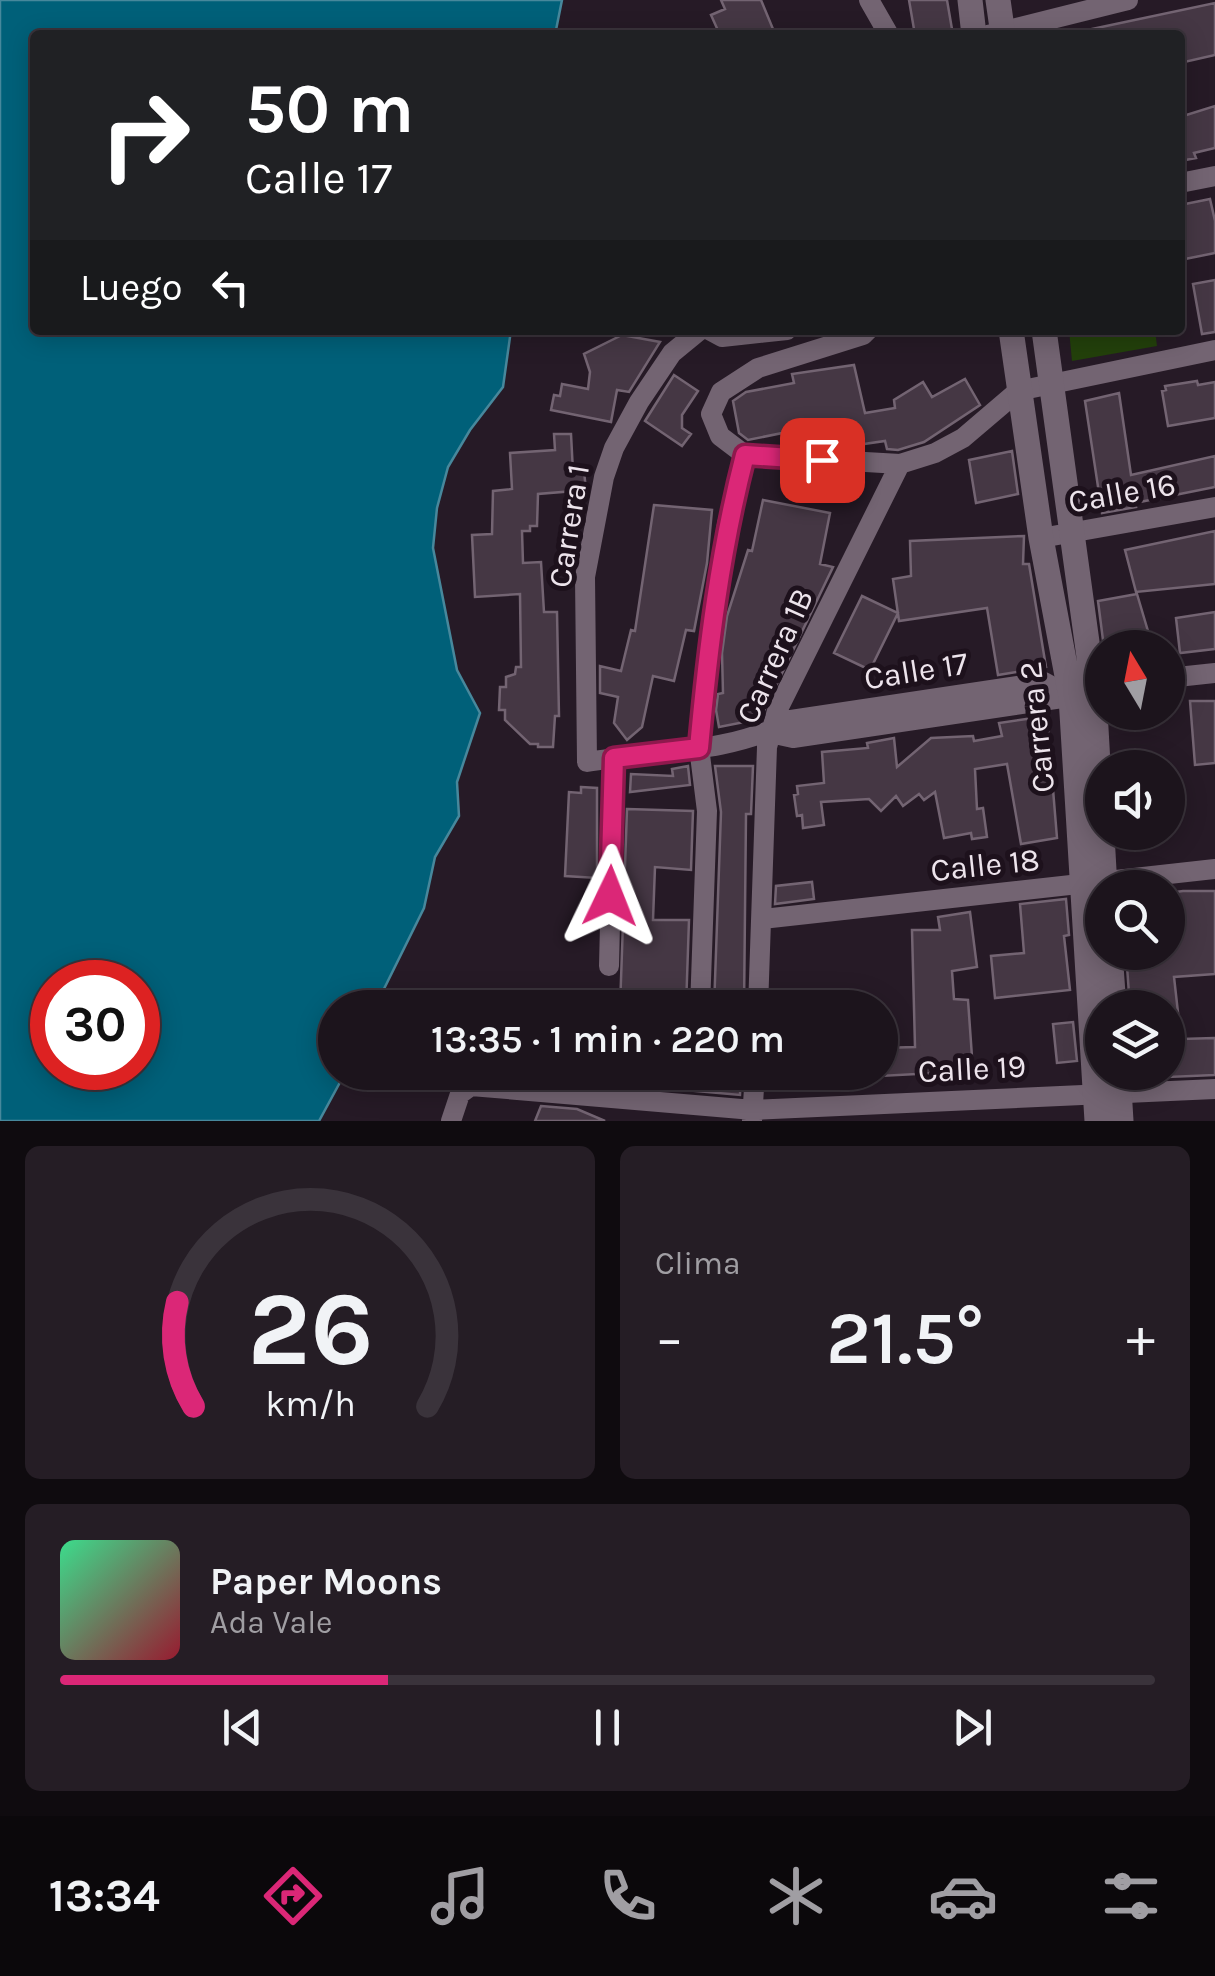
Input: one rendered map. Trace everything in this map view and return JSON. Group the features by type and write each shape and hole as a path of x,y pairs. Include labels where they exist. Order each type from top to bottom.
{"street":[{"path":"869,0 886,30"},
{"path":"970,0 973,30"},
{"path":"998,0 998,30"},
{"path":"1013,30 1128,0"},
{"path":"1185,182 1215,176"},
{"name":"Carrera 1","path":"587,762 586,577 604,477 638,402 672,352 694,335"},
{"path":"863,335 758,368 720,392 712,414 720,436 745,455 900,464 935,453 963,438 1018,391 1215,350"},
{"name":"Carrera 2","path":"1012,335 1040,538 1085,680"},
{"name":"Carrera 2","path":"1045,335 1085,657"},
{"path":"701,990 707,812 699,748 708,650 727,524 745,455"},
{"name":"Carrera 1B","path":"759,990 770,732 900,464"},
{"name":"Calle 16","path":"1040,538 1215,507"},
{"path":"1185,676 1215,673"},
{"name":"Calle 17","path":"587,762 699,748 770,732 793,738 942,707 1085,693"},
{"name":"Carrera 2","path":"1091,730 1097,870"},
{"path":"609,966 614,758"},
{"name":"Calle 18","path":"1185,873 1215,869"},
{"name":"Calle 18","path":"762,919 1085,885"},
{"name":"Calle 19","path":"1185,1087 1215,1088"},
{"name":"Calle 19","path":"452,1121 466,1088 753,1116 1085,1088"},
{"path":"753,1116 754,1090"},
{"name":"Carrera 2","path":"1098,1121 1110,1090"},
{"name":"Carrera 2","path":"1113,1090 1121,1121"}],"green space":[{"path":"1069,335 1156,335 1157,346 1072,361"}],"water":[{"path":"0,0 562,0 556,30 30,30 30,335 510,335 503,387 448,467 437,508 433,548 457,670 480,713 457,782 459,816 435,857 424,908 383,990 318,990 318,1090 336,1090 319,1121 0,1121"}],"building":[{"path":"721,0 761,0 773,29 718,30 711,15 725,9"},
{"path":"909,0 947,0 952,30 914,30"},
{"path":"1215,3 1215,55 1185,62 1185,30 1092,29"},
{"path":"1215,106 1215,148 1194,153 1196,158 1185,160 1185,115"},
{"path":"1210,199 1215,253 1185,259 1185,204"},
{"path":"1215,280 1215,332 1202,334 1193,284"},
{"path":"622,335 660,342 629,392 617,390 611,422 551,410 554,395 560,396 562,384 588,389 590,372 584,354"},
{"path":"854,365 865,413 895,408 894,400 923,382 932,397 965,379 980,405 924,442 898,450 887,449 885,441 850,446 849,437 842,439 841,432 805,439 802,429 748,440 739,433 733,401 746,392 794,383 792,374"},
{"path":"674,375 698,391 682,415 682,428 691,434 682,446 645,421"},
{"path":"1197,381 1198,385 1215,382 1215,418 1168,426 1162,391 1165,386"},
{"path":"1119,393 1131,475 1215,456 1215,487 1102,513 1085,401"},
{"path":"554,434 571,434 573,472 584,471 586,490 538,494 537,526 522,531 523,563 541,562 544,612 557,612 559,716 555,716 553,747 538,747 505,720 505,710 499,710 500,687 506,687 506,677 521,667 520,594 475,597 472,535 492,534 493,491 512,489 510,453 555,450"},
{"path":"1012,451 1018,494 976,503 969,460"},
{"path":"763,500 830,513 820,564 833,567 760,719 719,727 716,710 718,694 723,693 722,653 727,616 748,550 752,551"},
{"path":"654,505 712,510 707,563 694,631 686,630 674,681 653,676 642,727 627,740 614,723 618,697 600,693 600,666 621,671 631,630 635,631"},
{"path":"1215,531 1215,584 1136,592 1125,550"},
{"path":"1024,536 1023,564 1029,564 1046,667 998,675 987,608 899,621 893,579 911,576 910,541"},
{"path":"1137,594 1148,630 1102,630 1098,601"},
{"path":"862,596 898,613 870,670 834,653"},
{"path":"1215,612 1215,649 1185,652 1185,630 1177,630 1176,618"},
{"path":"1190,701 1215,701 1215,763 1195,765"},
{"path":"1047,716 1057,838 1021,844 1007,764 975,769 977,809 983,808 987,837 972,839 971,833 944,838 935,792 924,800 919,794 903,806 896,796 881,811 869,799 821,802 824,825 803,828 802,815 797,816 797,786 824,783 822,752 868,748 867,743 894,738 897,767 931,738 973,736 974,741 1002,736 999,723"},
{"path":"688,766 690,785 630,792 631,774 673,776 672,769"},
{"path":"715,766 753,766 751,814 746,814 744,990 715,990 721,812"},
{"path":"581,787 597,788 597,878 565,876 569,792 581,793"},
{"path":"627,809 693,811 691,870 655,867 653,920 689,920 687,990 621,990"},
{"path":"812,882 814,899 775,904 776,886"},
{"path":"1185,891 1215,891 1215,974 1174,977 1175,990 1129,990 1127,970 1185,970"},
{"path":"1066,899 1069,935 1064,936 1070,990 995,998 991,956 1024,953 1020,904"},
{"path":"970,912 977,967 952,971 954,999 968,1000 973,1071 898,1075 898,1047 915,1047 912,930 940,930 938,917"},
{"path":"1073,1022 1077,1061 1057,1063 1053,1024"},
{"path":"1215,1038 1215,1075 1185,1076 1185,1039"},
{"path":"685,1090 740,1090 740,1095"},
{"path":"541,1106 577,1109 605,1121 535,1121"}],"route":[{"path":"610,896 614,758 699,748 708,650 727,524 745,455 822,460"}]}
